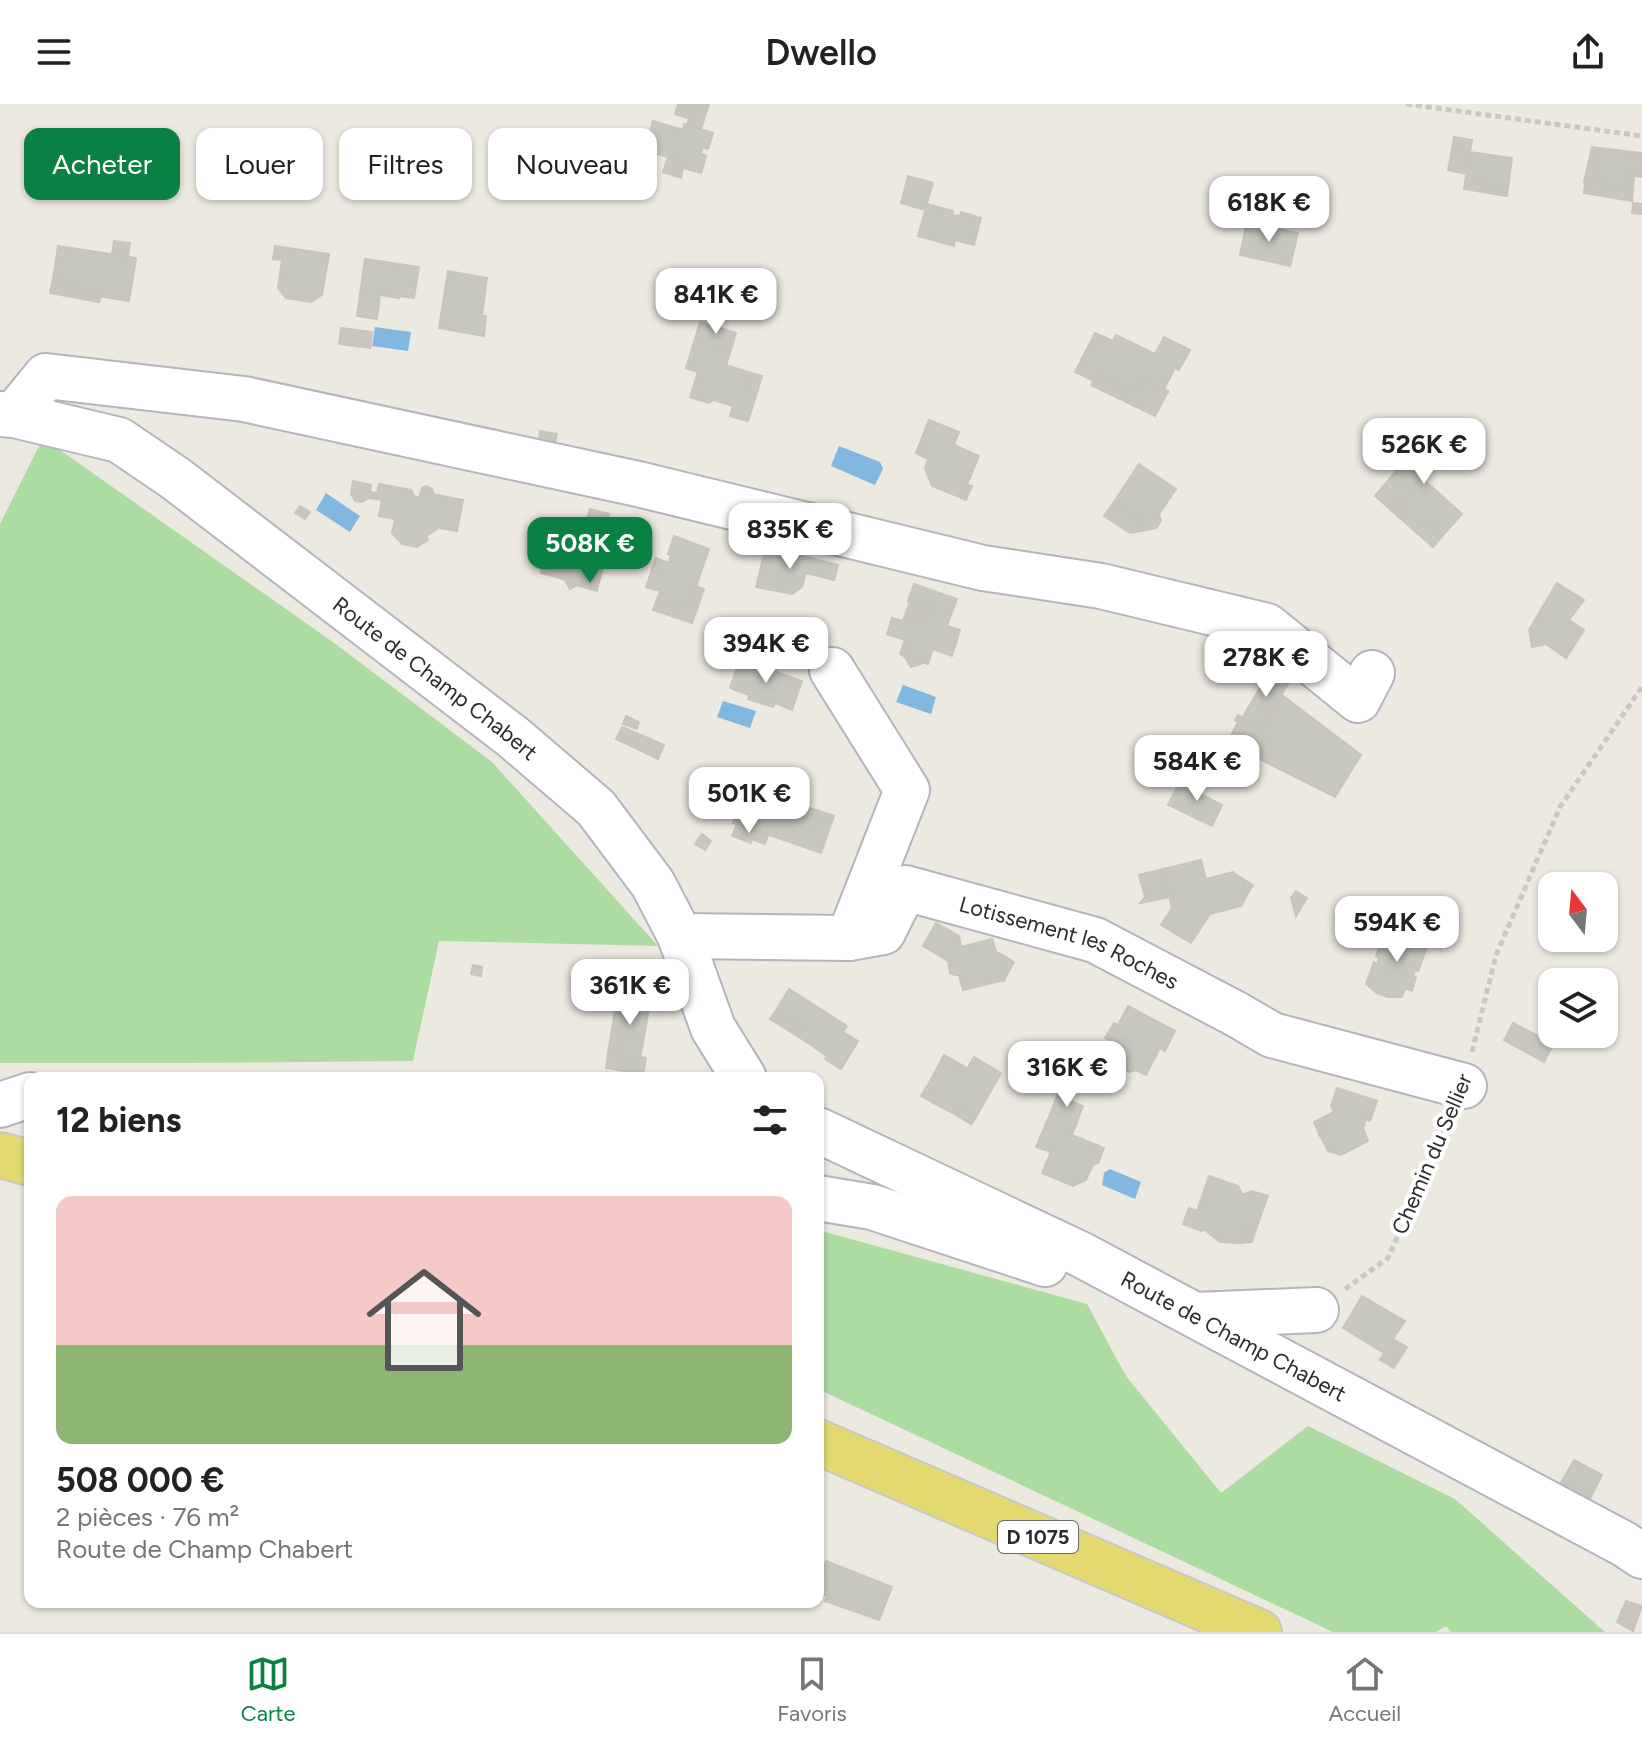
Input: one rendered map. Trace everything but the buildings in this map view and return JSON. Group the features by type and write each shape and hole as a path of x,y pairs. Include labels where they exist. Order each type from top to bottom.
{"main road":[{"path":"0,1155 24,1161"},
{"name":"D 1075","path":"824,1445 1259,1632"}],"street":[{"path":"7,414 46,376 244,399 638,484 983,568 1101,586 1267,626 1358,700 1372,673"},
{"name":"Route de Champ Chabert","path":"7,414 119,440 175,478 513,737 596,808 653,884 680,936 713,1028 740,1072"},
{"path":"832,670 907,790 849,938"},
{"name":"Lotissement les Roches","path":"680,936 849,938 883,932 905,888 1095,940 1272,1035 1464,1086"},
{"name":"Route de Champ Chabert","path":"824,1133 1082,1255 1642,1556"},
{"path":"824,1199 872,1207 1048,1265 1082,1255"},
{"path":"1193,1315 1316,1310"}],"path":[{"path":"1406,104 1642,136"},
{"name":"Chemin du Sellier","path":"1316,1310 1388,1258 1464,1086 1496,955 1560,807 1642,687"}],"green space":[{"path":"43,438 337,645 492,762 658,946 439,941 413,1061 0,1063 0,524"},
{"path":"824,1232 1087,1304 1126,1376 1221,1493 1308,1426 1455,1499 1605,1632 1451,1632 1446,1626 1436,1632 1333,1632 824,1392"}],"water":[{"path":"375,327 411,332 408,351 372,346"},
{"path":"839,446 880,462 883,469 875,485 831,466"},
{"path":"326,493 360,516 350,532 316,510"},
{"path":"903,685 936,697 931,714 896,702"},
{"path":"723,701 756,711 750,728 717,717"},
{"path":"1110,1169 1141,1182 1135,1199 1102,1185 1104,1173"}]}
